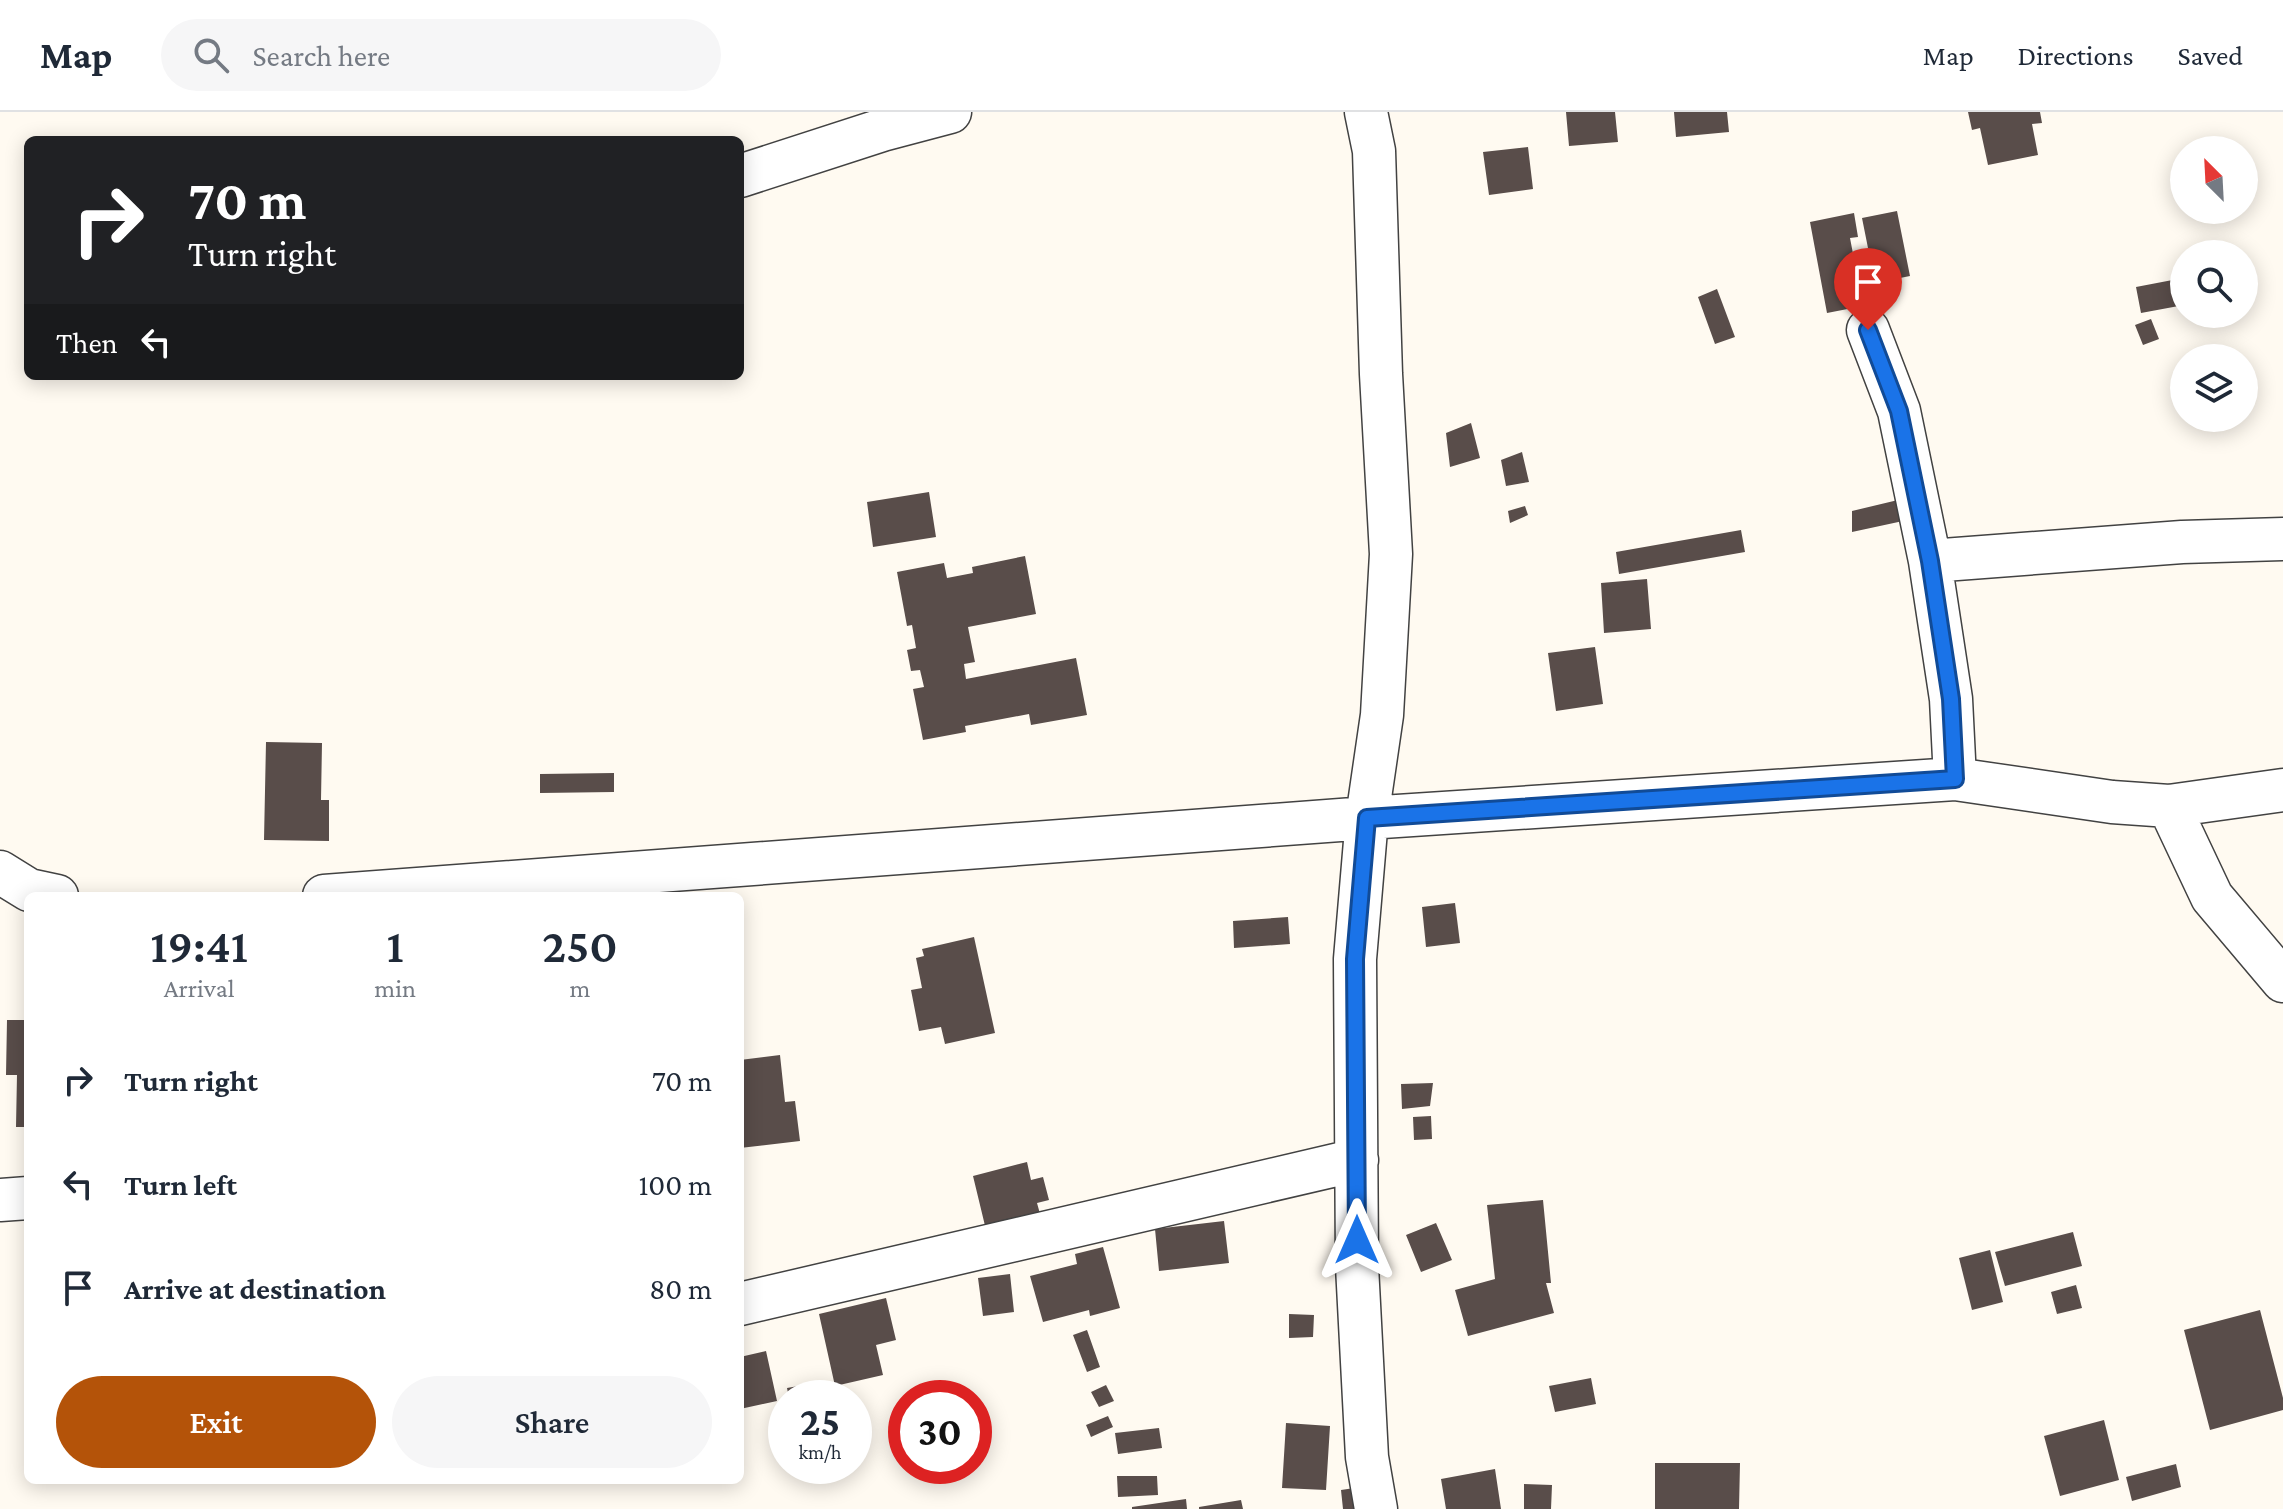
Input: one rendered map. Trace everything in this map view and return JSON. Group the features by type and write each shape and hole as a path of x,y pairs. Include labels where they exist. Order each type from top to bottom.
{"street":[{"path":"744,175 882,130 950,112"},
{"path":"1366,112 1374,151 1381,374 1391,554 1382,715 1367,818 1355,959 1357,1266 1367,1457 1376,1509"},
{"path":"1868,330 1899,411 1930,561 1951,699 1955,779"},
{"path":"1930,561 2182,542 2283,539"},
{"path":"377,892 1367,818 1955,779 2112,802 2169,806 2283,790"},
{"path":"2169,806 2212,897 2283,981"},
{"path":"0,872 29,890 38,892"},
{"path":"744,1303 1357,1160"},
{"path":"0,1200 24,1198"}],"building":[{"path":"1566,112 1615,112 1618,142 1569,146"},
{"path":"1674,112 1727,112 1729,132 1676,137"},
{"path":"1968,112 2040,112 2042,123 2032,124 2038,155 1988,165 1980,128 1972,130"},
{"path":"1528,147 1533,189 1489,195 1483,152"},
{"path":"1897,211 1910,276 1875,283 1862,218"},
{"path":"1854,213 1858,237 1850,238 1863,306 1827,313 1810,222"},
{"path":"2170,280 2170,308 2141,313 2136,287"},
{"path":"1717,289 1735,337 1715,344 1698,297"},
{"path":"2151,319 2159,339 2143,345 2135,325"},
{"path":"1471,423 1480,458 1450,467 1446,433"},
{"path":"1522,452 1529,482 1506,486 1501,460"},
{"path":"929,492 936,537 873,547 867,502"},
{"path":"1898,500 1903,521 1852,532 1852,511"},
{"path":"1525,506 1528,515 1510,523 1508,511"},
{"path":"1741,530 1745,552 1619,574 1616,552"},
{"path":"1025,556 1036,614 968,627 975,662 964,664 966,679 1076,658 1087,715 1031,725 1029,714 965,726 966,732 923,740 913,689 924,687 920,670 911,671 907,650 916,648 912,625 907,626 897,572 944,563 947,578 973,573 972,567"},
{"path":"1647,579 1651,629 1604,633 1601,583"},
{"path":"1595,647 1603,704 1556,711 1548,653"},
{"path":"266,742 322,743 321,800 329,800 329,841 264,840"},
{"path":"614,773 614,792 540,793 540,774"},
{"path":"1455,903 1460,943 1426,947 1422,907"},
{"path":"1288,917 1290,944 1234,948 1233,921"},
{"path":"974,937 995,1033 945,1044 941,1027 919,1031 911,990 922,988 916,958 924,956 922,949"},
{"path":"7,1020 24,1020 24,1127 16,1127 17,1075 6,1075"},
{"path":"780,1055 785,1102 795,1101 800,1141 744,1148 744,1060"},
{"path":"1433,1083 1430,1106 1402,1109 1401,1084"},
{"path":"1431,1116 1432,1139 1414,1140 1413,1117"},
{"path":"1027,1162 1031,1180 1043,1177 1049,1200 1037,1203 1042,1221 987,1234 973,1176"},
{"path":"1543,1200 1551,1283 1546,1283 1554,1313 1468,1336 1455,1290 1495,1279 1487,1205"},
{"path":"1224,1221 1229,1263 1159,1271 1155,1229"},
{"path":"1436,1223 1452,1260 1421,1272 1406,1235"},
{"path":"2073,1232 2082,1266 2005,1286 1995,1252"},
{"path":"1103,1247 1120,1308 1090,1316 1089,1310 1043,1322 1030,1276 1077,1264 1075,1254"},
{"path":"1990,1250 2003,1302 1972,1310 1959,1258"},
{"path":"1010,1274 1014,1312 983,1316 978,1278"},
{"path":"2076,1285 2082,1308 2057,1314 2051,1292"},
{"path":"886,1298 896,1340 876,1345 883,1375 861,1380 834,1380 819,1314"},
{"path":"2260,1310 2283,1398 2283,1410 2210,1430 2184,1330"},
{"path":"1289,1314 1314,1315 1313,1337 1289,1338"},
{"path":"1087,1330 1100,1367 1087,1372 1073,1335"},
{"path":"766,1351 772,1380 768,1380 768,1403 744,1408 744,1356"},
{"path":"1591,1378 1596,1404 1555,1412 1549,1386"},
{"path":"1106,1385 1114,1401 1099,1407 1091,1392"},
{"path":"1108,1416 1113,1427 1091,1437 1086,1425"},
{"path":"2104,1420 2119,1480 2060,1496 2044,1436"},
{"path":"1286,1423 1330,1426 1326,1490 1282,1488"},
{"path":"1159,1428 1162,1448 1118,1454 1115,1433"},
{"path":"1655,1463 1740,1463 1739,1509 1655,1509"},
{"path":"2176,1464 2181,1487 2132,1501 2126,1477"},
{"path":"1495,1469 1501,1509 1446,1509 1441,1479"},
{"path":"1117,1476 1157,1476 1158,1495 1118,1497"},
{"path":"1524,1484 1552,1485 1551,1509 1524,1509"},
{"path":"1361,1487 1364,1509 1343,1509 1341,1490"},
{"path":"1186,1499 1187,1509 1132,1509 1132,1507"},
{"path":"1241,1500 1243,1509 1199,1509 1199,1507"}],"route":[{"path":"1357,1240 1355,959 1367,818 1955,779 1951,699 1930,561 1899,411 1868,330"}]}
